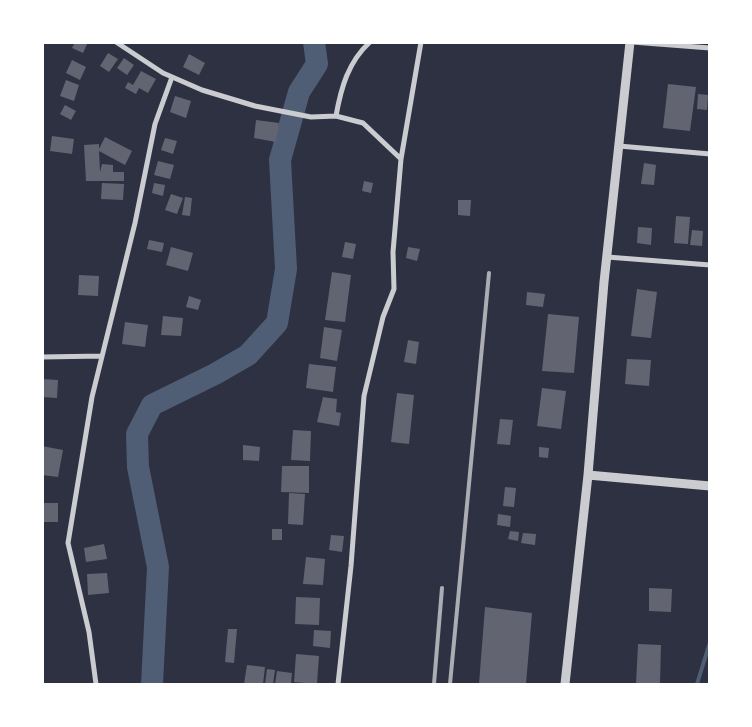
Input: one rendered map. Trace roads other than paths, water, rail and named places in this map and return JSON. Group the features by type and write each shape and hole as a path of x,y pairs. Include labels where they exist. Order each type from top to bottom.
{"street":[{"path":"116,42 172,77 202,90 271,110 311,118 336,116 363,123 401,159"},
{"path":"336,116 341,89 357,54 370,42"},
{"path":"338,684 351,566 364,396 383,317 394,289 393,252 401,159 421,42"},
{"path":"565,684 588,476 607,257 631,42 710,48"},
{"path":"96,684 89,632 68,542 78,471 102,356 135,223 155,124 172,77"},
{"path":"619,146 710,154"},
{"path":"607,257 710,266"},
{"path":"42,357 102,356"},
{"path":"588,476 710,486"}],"waterway":[{"path":"152,684 158,567 138,467 137,434 152,405 215,374 248,355 277,323 286,269 280,160 299,92 317,64 314,42"},
{"path":"697,684 710,642"}],"railway":[{"path":"450,684 489,273"},
{"path":"434,684 442,588"}]}
